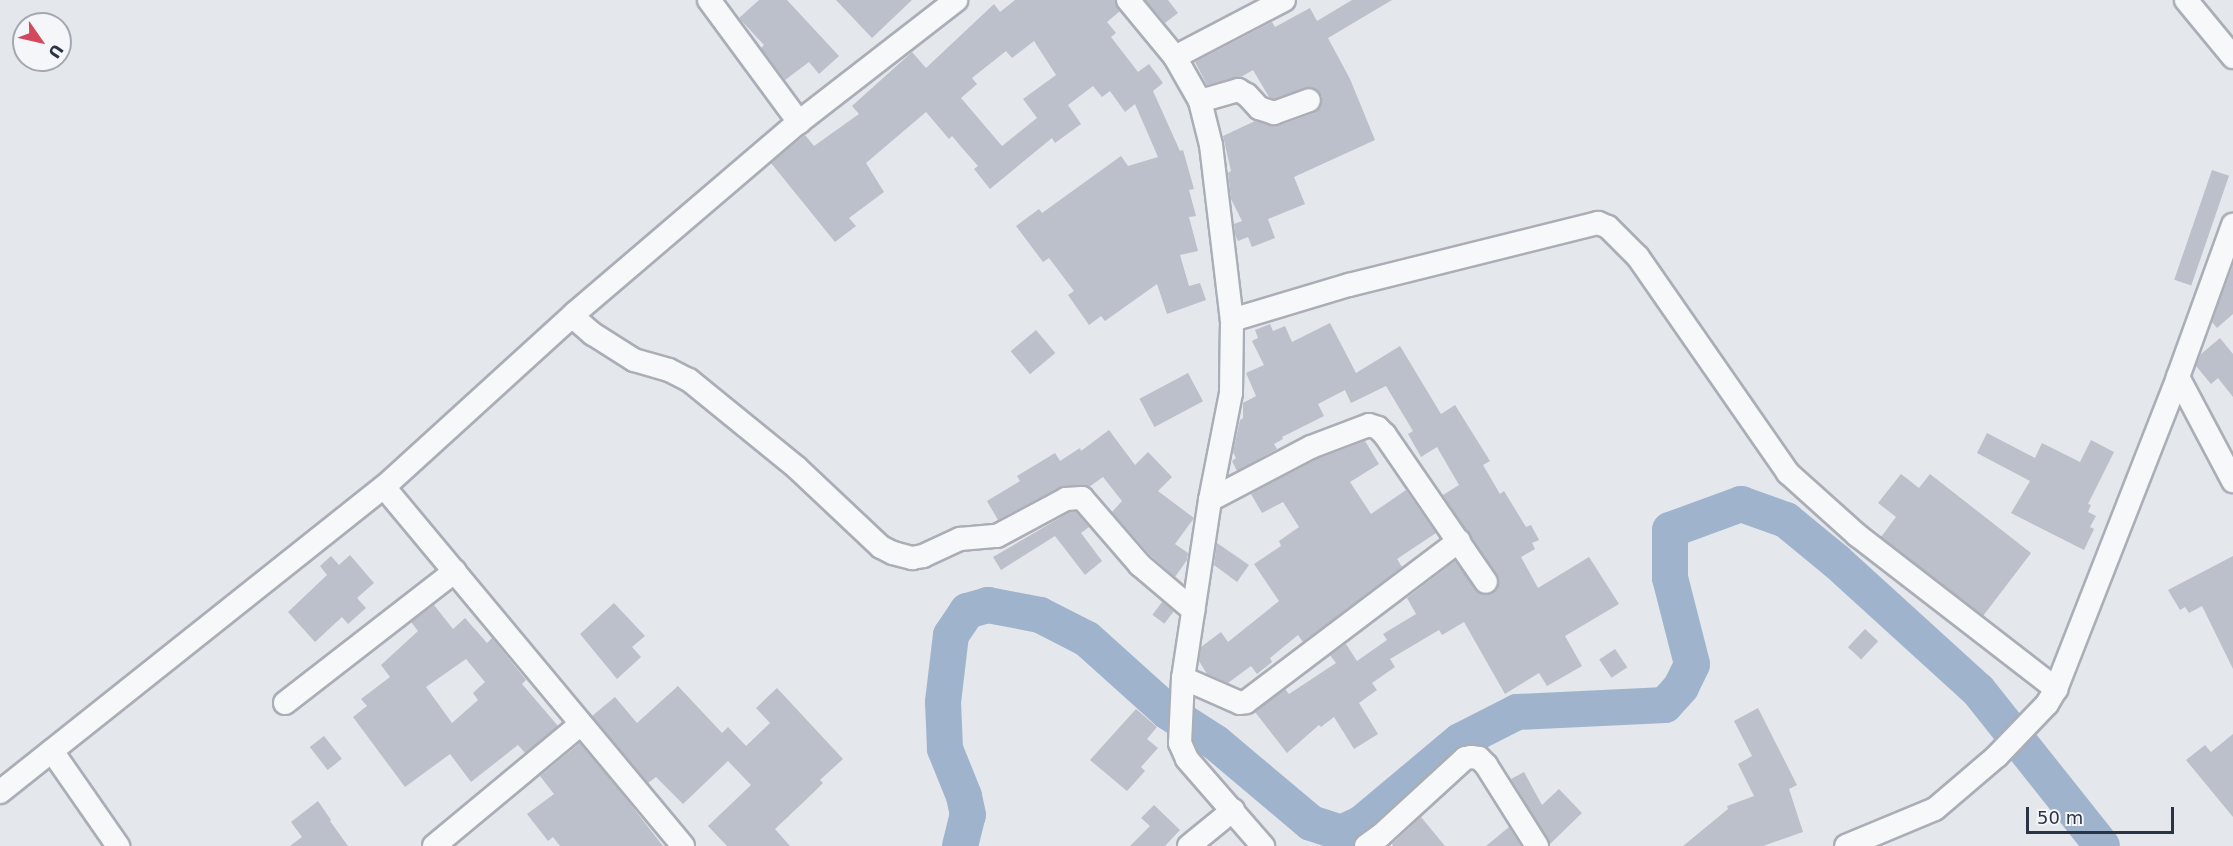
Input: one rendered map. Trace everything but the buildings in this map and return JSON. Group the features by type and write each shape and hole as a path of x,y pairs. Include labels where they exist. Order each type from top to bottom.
{"street":[{"path":"709,0 799,122"},
{"path":"0,792 384,487 572,316 799,122 956,0"},
{"path":"1128,0 1175,57 1200,101 1211,145 1233,320 1231,393 1210,500 1183,678 1183,705 1179,736 1181,749 1187,759 1263,846"},
{"path":"2186,0 2233,57"},
{"path":"1175,57 1274,2"},
{"path":"1200,101 1238,90 1247,95 1258,108 1274,113 1309,100"},
{"path":"1233,320 1349,285 1598,223 1608,227 1638,257 1788,473 1857,535 2056,689"},
{"path":"1846,846 1935,809 1997,756 2041,711 2056,689 2178,377 2233,225"},
{"path":"572,316 607,344 633,360 669,370 689,380 796,467 881,547 893,553 912,558 923,556 960,539 997,536 1066,499 1082,498 1140,566 1193,610"},
{"path":"2178,377 2233,481"},
{"path":"1210,500 1311,447 1369,424 1378,428 1385,435 1486,582"},
{"path":"384,487 683,846"},
{"path":"1183,678 1240,703 1246,702 1459,541"},
{"path":"285,703 455,571"},
{"path":"434,846 580,725"},
{"path":"52,751 118,846"},
{"path":"1378,843 1465,758 1471,757 1479,758 1486,765 1537,846"},
{"path":"1190,846 1233,810"}],"waterway":[{"path":"960,846 968,815 964,796 945,749 943,702 951,635 967,611 988,605 1040,615 1087,639 1168,712 1216,743 1311,823 1341,833 1362,823 1460,741 1517,712 1665,705 1681,687 1692,664 1670,578 1670,530 1741,504 1786,520 1836,561 1978,690 2102,846"}]}
